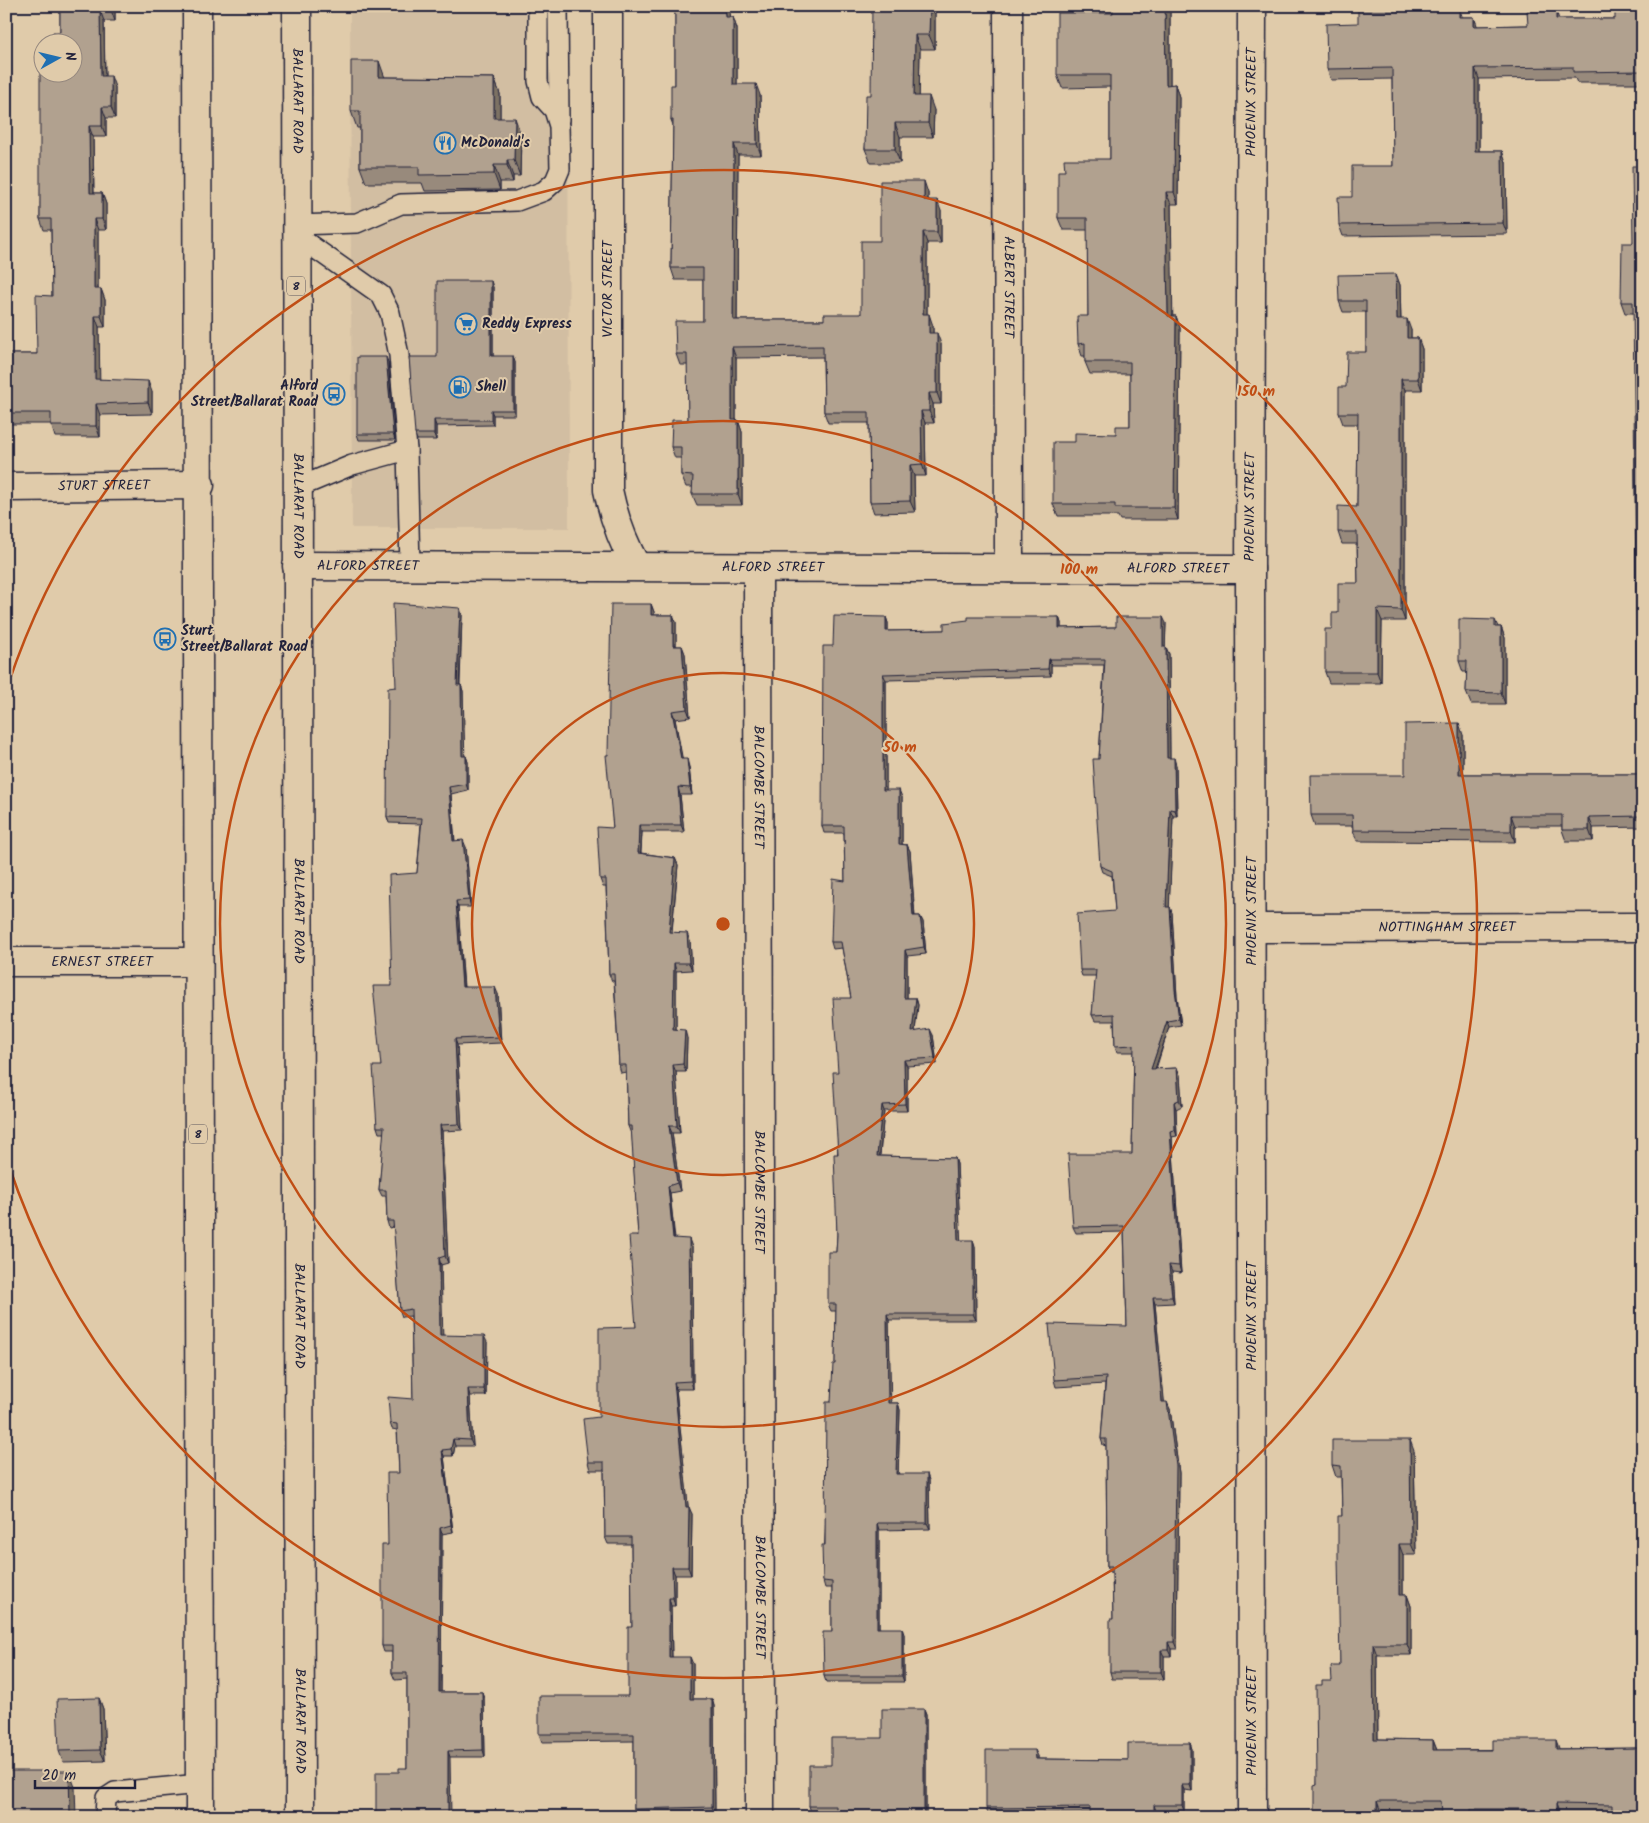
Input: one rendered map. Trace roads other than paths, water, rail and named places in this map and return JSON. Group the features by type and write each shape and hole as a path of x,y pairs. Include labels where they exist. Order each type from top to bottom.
{"main road":[{"name":"8","path":"197,6 200,485 197,962 200,1817"},
{"name":"BALLARAT ROAD","path":"297,6 300,1817"},
{"name":"VICTOR STREET","path":"608,6 608,490 616,527 636,566"},
{"name":"ALBERT STREET","path":"1008,6 1009,568"},
{"name":"PHOENIX STREET","path":"1252,6 1250,569 1252,1817"},
{"name":"STURT STREET","path":"6,487 200,485"},
{"name":"ALFORD STREET","path":"297,566 1250,569"},
{"name":"BALCOMBE STREET","path":"758,568 760,1817"},
{"name":"NOTTINGHAM STREET","path":"1252,928 1643,928"},
{"name":"ERNEST STREET","path":"6,962 197,962"}],"lane":[{"path":"538,6 538,81 542,97 554,110 559,126"},
{"path":"296,230 357,223 401,204 517,201 544,191 555,182 560,169 558,6"},
{"path":"296,230 381,296 386,303 399,355 407,450 410,566"},
{"path":"297,488 352,465 407,450"},
{"path":"105,1817 106,1798 114,1792 200,1784"}],"place":[{"name":"McDonald's","path":"445,143"},
{"name":"Reddy Express","path":"466,324"},
{"name":"Shell","path":"460,387"},
{"name":"Alford Street/Ballarat Road","path":"334,394"},
{"name":"Sturt Street/Ballarat Road","path":"165,639"}]}
